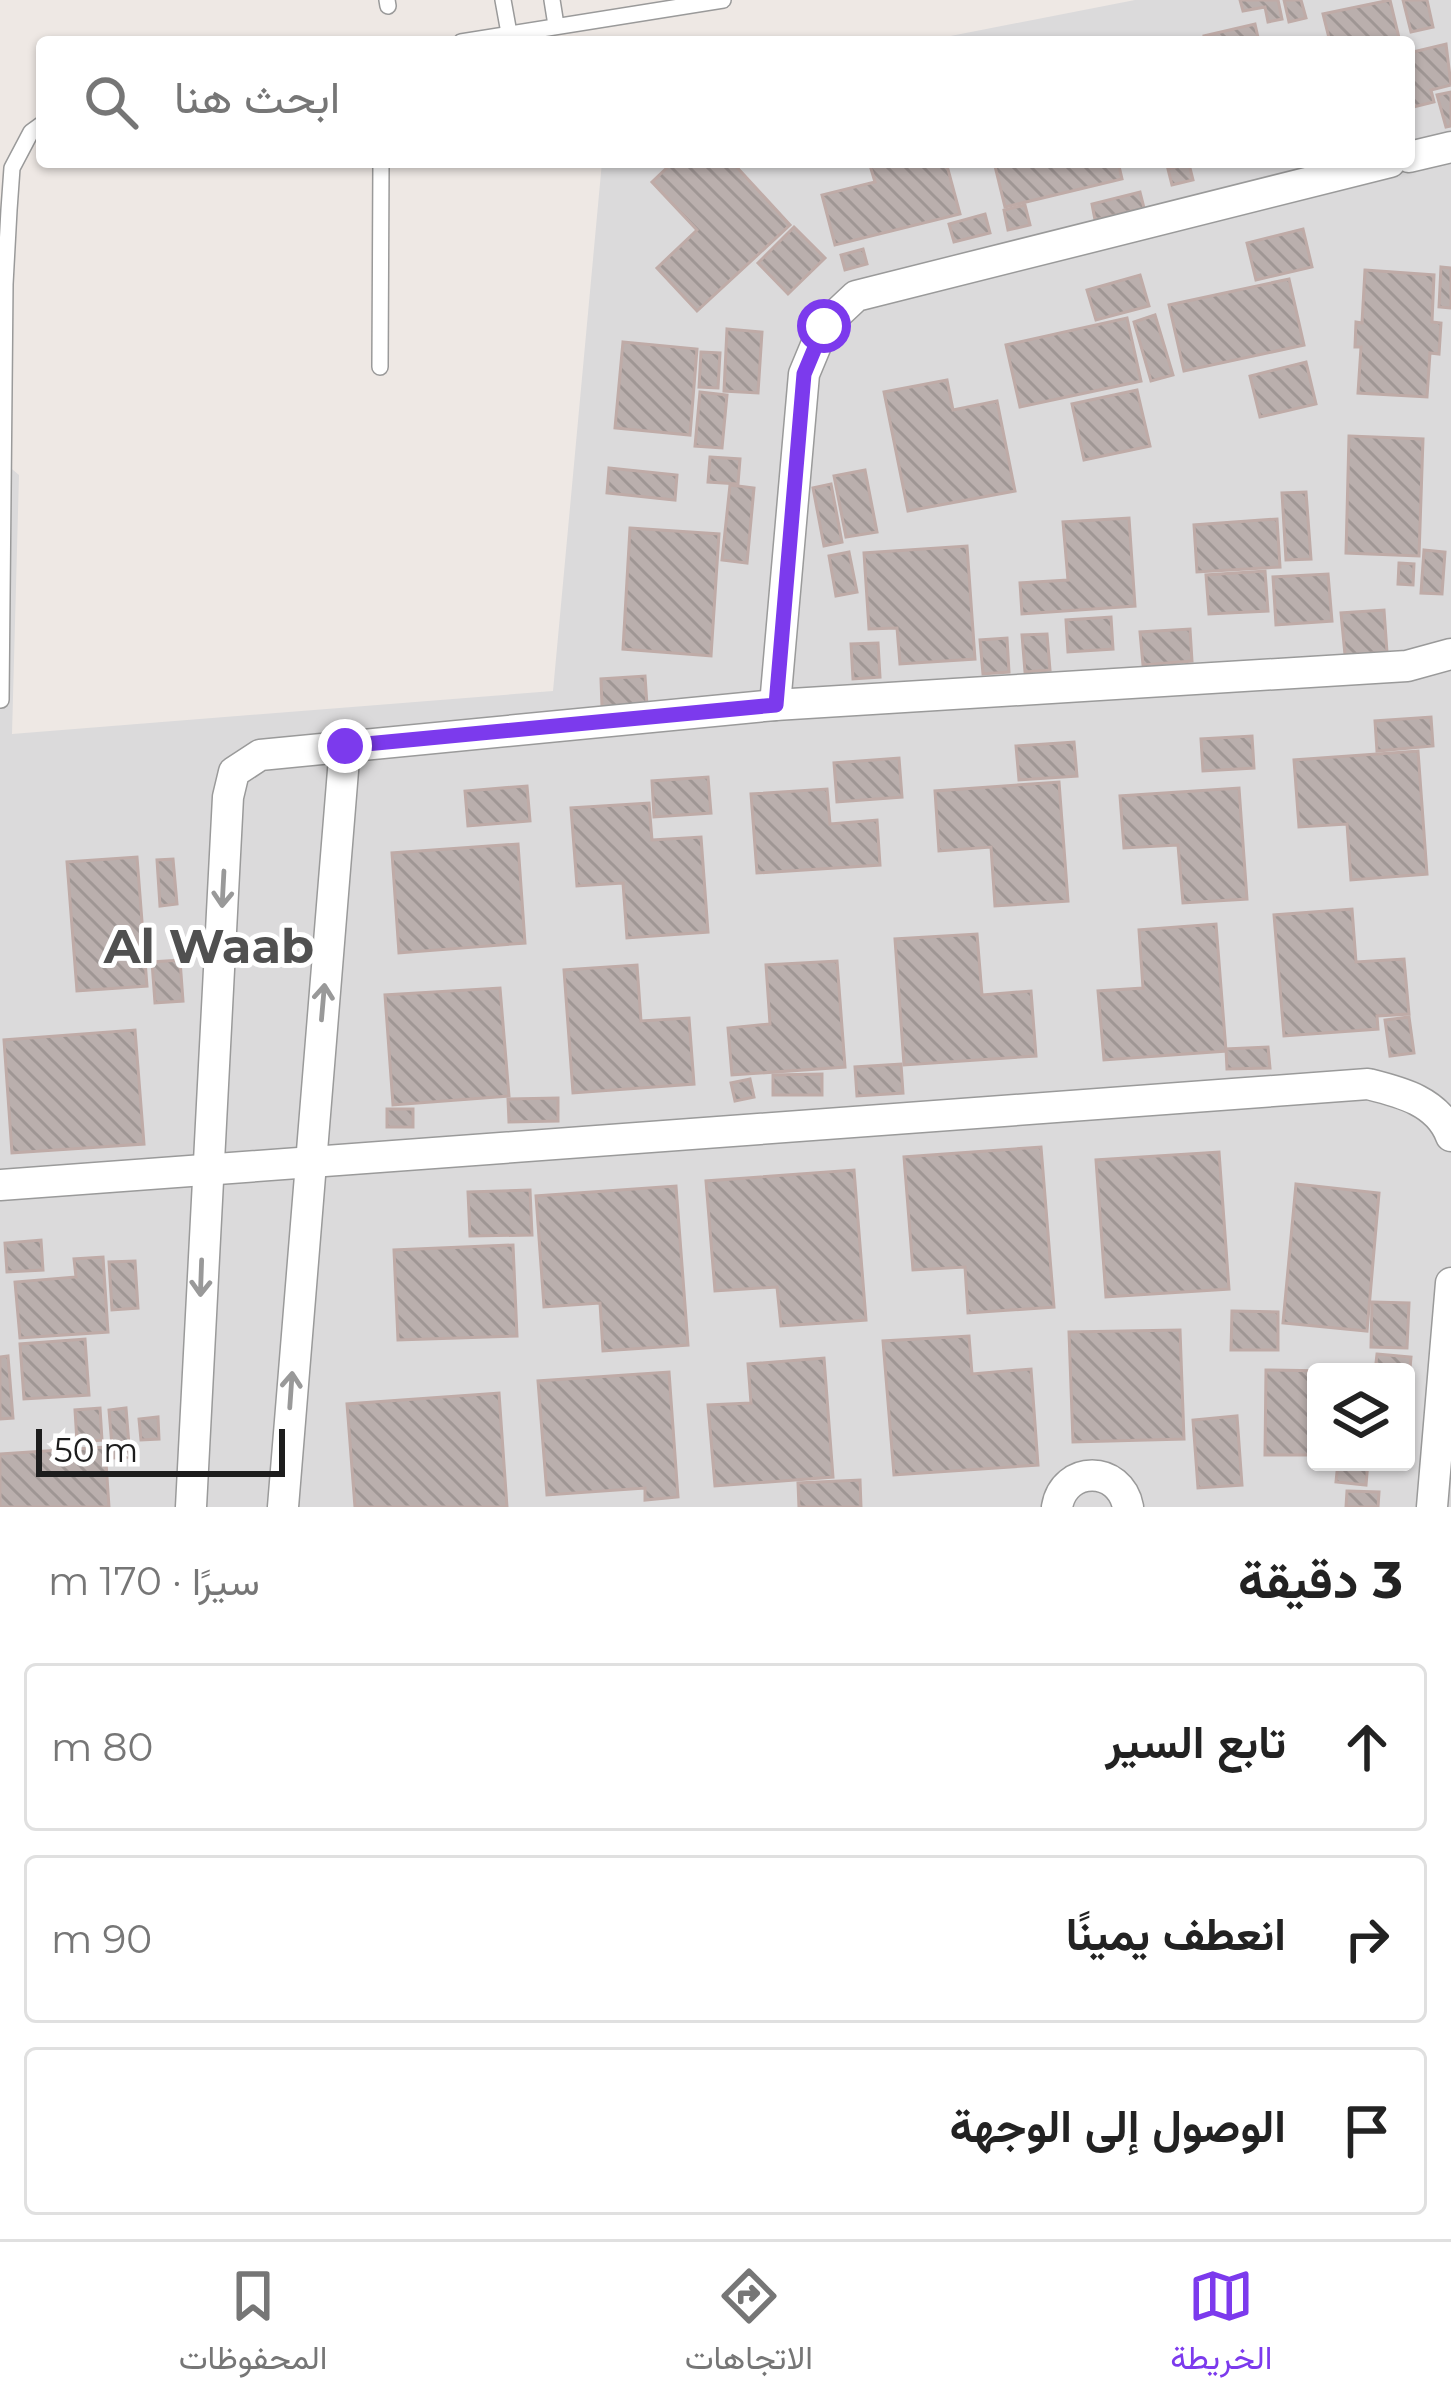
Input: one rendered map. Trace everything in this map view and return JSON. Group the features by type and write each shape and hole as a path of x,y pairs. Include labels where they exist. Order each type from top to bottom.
{"street":[{"path":"1415,156 1451,147"},
{"path":"776,705 804,374 824,326 856,296 1366,168"},
{"path":"191,1507 206,1169 228,797 234,772 260,755 345,746 776,705 1407,666 1451,654"},
{"path":"283,1507 345,746"},
{"path":"0,1185 1367,1084 1414,1096 1447,1126 1451,1136"},
{"path":"1432,1507 1451,1282"},
{"path":"1057,1507 1066,1484 1081,1475 1099,1474 1115,1482 1126,1495 1128,1507"}],"lane":[{"path":"503,0 509,33"},
{"path":"552,0 556,25"},
{"path":"493,36 556,25 608,8 723,0"},
{"path":"1,700 2,287 13,168 36,128"},
{"path":"380,367 381,168"}],"shaded area":[{"path":"1135,0 1451,0 1451,1507 0,1507 0,459 19,475 12,734 553,691 601,168 1415,168 1415,36 951,36"}],"building":[{"path":"1240,0 1278,0 1282,19 1268,22 1265,7 1243,11"},
{"path":"1284,0 1301,0 1306,18 1289,22"},
{"path":"1390,0 1399,36 1328,36 1323,14"},
{"path":"1403,0 1427,0 1433,27 1411,32"},
{"path":"1255,24 1258,36 1204,36"},
{"path":"1446,44 1451,85 1431,90 1434,102 1415,107 1415,52"},
{"path":"1451,92 1451,126 1446,127 1437,95"},
{"path":"667,168 738,168 790,225 697,311 657,268 697,230 652,182"},
{"path":"871,168 948,168 960,214 835,245 822,195 875,182"},
{"path":"995,168 1119,168 1122,179 1005,207"},
{"path":"1190,168 1193,180 1172,185 1168,169"},
{"path":"1140,192 1144,208 1095,220 1092,204"},
{"path":"1025,205 1030,225 1008,230 1004,210"},
{"path":"985,214 990,233 954,242 949,224"},
{"path":"794,227 825,258 788,294 758,263"},
{"path":"1303,229 1312,267 1256,280 1247,243"},
{"path":"863,249 867,264 845,270 841,255"},
{"path":"1441,267 1451,268 1451,308 1439,307"},
{"path":"1365,270 1434,275 1432,322 1441,323 1439,354 1430,353 1427,397 1358,393 1361,347 1355,347 1356,322 1362,323"},
{"path":"1140,275 1149,306 1096,320 1087,290"},
{"path":"1289,279 1304,345 1184,371 1169,305"},
{"path":"1155,315 1173,375 1151,381 1134,322"},
{"path":"1127,318 1141,381 1020,407 1006,345"},
{"path":"727,329 762,332 758,393 724,391"},
{"path":"623,342 697,349 690,435 615,428"},
{"path":"701,352 720,353 718,388 699,387"},
{"path":"1306,362 1316,404 1260,417 1250,376"},
{"path":"947,380 953,410 997,401 1015,491 908,511 884,392"},
{"path":"1137,390 1150,446 1084,460 1072,404"},
{"path":"700,392 727,395 722,448 695,446"},
{"path":"1349,436 1423,439 1419,556 1346,553"},
{"path":"710,457 740,459 738,484 708,482"},
{"path":"609,468 677,475 675,500 607,493"},
{"path":"865,470 877,532 846,537 834,476"},
{"path":"831,484 842,542 824,546 813,488"},
{"path":"730,485 754,488 747,563 722,560"},
{"path":"1306,492 1311,559 1286,560 1282,493"},
{"path":"1129,518 1135,606 1022,614 1020,583 1068,580 1063,522"},
{"path":"1277,519 1280,567 1197,572 1194,525"},
{"path":"630,528 719,534 711,656 623,649"},
{"path":"967,546 975,659 900,664 897,628 869,629 864,553"},
{"path":"1424,550 1445,552 1442,594 1421,593"},
{"path":"849,552 857,592 836,596 829,556"},
{"path":"1399,563 1414,564 1413,585 1398,584"},
{"path":"1265,571 1268,611 1209,614 1206,575"},
{"path":"1328,574 1332,621 1276,625 1273,577"},
{"path":"1384,610 1387,652 1345,655 1341,613"},
{"path":"1111,617 1113,649 1068,652 1066,620"},
{"path":"1190,629 1192,661 1143,665 1140,632"},
{"path":"1047,634 1050,670 1025,672 1022,635"},
{"path":"1007,638 1009,672 983,674 980,640"},
{"path":"878,643 880,677 853,679 851,644"},
{"path":"645,676 647,705 602,707 601,679"},
{"path":"1431,717 1433,746 1377,751 1375,721"},
{"path":"1252,736 1254,768 1203,771 1201,739"},
{"path":"1074,742 1077,776 1019,780 1016,746"},
{"path":"1418,751 1427,874 1351,880 1347,824 1299,827 1294,760"},
{"path":"899,758 902,797 837,802 834,763"},
{"path":"708,777 711,813 654,817 652,781"},
{"path":"1059,782 1068,901 995,906 991,847 939,851 935,791"},
{"path":"527,786 530,821 468,826 465,791"},
{"path":"1239,788 1247,899 1183,903 1178,845 1124,848 1120,796"},
{"path":"827,789 830,824 877,820 880,865 757,873 751,794"},
{"path":"649,803 652,840 701,837 708,932 627,938 623,883 577,886 571,808"},
{"path":"518,844 525,943 399,953 392,853"},
{"path":"137,857 147,986 77,991 67,862"},
{"path":"173,859 177,904 160,906 157,860"},
{"path":"1352,909 1356,962 1404,959 1409,1014 1377,1016 1378,1029 1284,1036 1274,915"},
{"path":"1216,924 1226,1051 1104,1060 1098,991 1143,988 1139,930"},
{"path":"977,934 982,995 1031,991 1036,1056 904,1065 895,939"},
{"path":"180,960 183,1001 155,1003 152,962"},
{"path":"837,961 845,1067 732,1075 728,1028 770,1024 766,965"},
{"path":"637,965 641,1021 689,1018 694,1084 573,1093 564,970"},
{"path":"500,988 509,1096 393,1105 385,995"},
{"path":"1409,1017 1414,1053 1390,1056 1385,1020"},
{"path":"135,1030 144,1144 12,1153 4,1040"},
{"path":"1268,1047 1270,1068 1227,1069 1226,1049"},
{"path":"901,1064 903,1093 857,1096 855,1067"},
{"path":"822,1074 822,1095 773,1095 773,1075"},
{"path":"750,1079 754,1097 735,1101 731,1083"},
{"path":"558,1098 558,1121 509,1122 508,1099"},
{"path":"387,1109 413,1109 413,1127 387,1127"},
{"path":"1041,1147 1054,1307 968,1313 965,1267 913,1270 904,1157"},
{"path":"1219,1152 1229,1289 1106,1297 1096,1160"},
{"path":"854,1170 866,1320 781,1326 777,1287 715,1291 706,1181"},
{"path":"1296,1184 1379,1193 1367,1331 1283,1323"},
{"path":"676,1186 688,1345 603,1351 600,1303 544,1307 536,1196"},
{"path":"530,1190 532,1235 470,1236 468,1192"},
{"path":"41,1240 43,1270 7,1272 5,1243"},
{"path":"513,1245 517,1336 398,1340 394,1250"},
{"path":"103,1257 108,1332 20,1338 15,1282 76,1277 74,1259"},
{"path":"135,1261 138,1308 112,1310 109,1262"},
{"path":"1372,1302 1409,1303 1407,1348 1371,1347"},
{"path":"1232,1311 1278,1312 1278,1350 1231,1350"},
{"path":"1180,1330 1184,1439 1073,1442 1069,1332"},
{"path":"969,1336 972,1374 1031,1369 1038,1465 894,1475 883,1341"},
{"path":"85,1339 89,1395 24,1399 20,1344"},
{"path":"1377,1354 1411,1357 1410,1363 1376,1363"},
{"path":"8,1356 13,1418 0,1419 0,1357"},
{"path":"824,1358 833,1477 715,1486 708,1405 751,1403 748,1364"},
{"path":"1266,1370 1307,1371 1307,1455 1265,1455"},
{"path":"669,1372 678,1497 645,1500 645,1488 547,1495 538,1381"},
{"path":"499,1393 507,1507 355,1507 347,1404"},
{"path":"100,1408 102,1440 77,1442 75,1410"},
{"path":"126,1408 130,1457 113,1458 109,1410"},
{"path":"1237,1416 1242,1485 1198,1488 1193,1420"},
{"path":"158,1417 159,1439 141,1440 139,1419"},
{"path":"105,1447 109,1507 0,1507 0,1454"},
{"path":"1337,1471 1367,1471 1366,1485 1336,1482"},
{"path":"860,1480 861,1507 799,1507 798,1483"},
{"path":"1347,1491 1379,1492 1378,1507 1346,1507"}],"district":[{"name":"Al Waab","path":"209,946"}],"route":[{"path":"345,746 776,705 804,374 824,326"}]}
